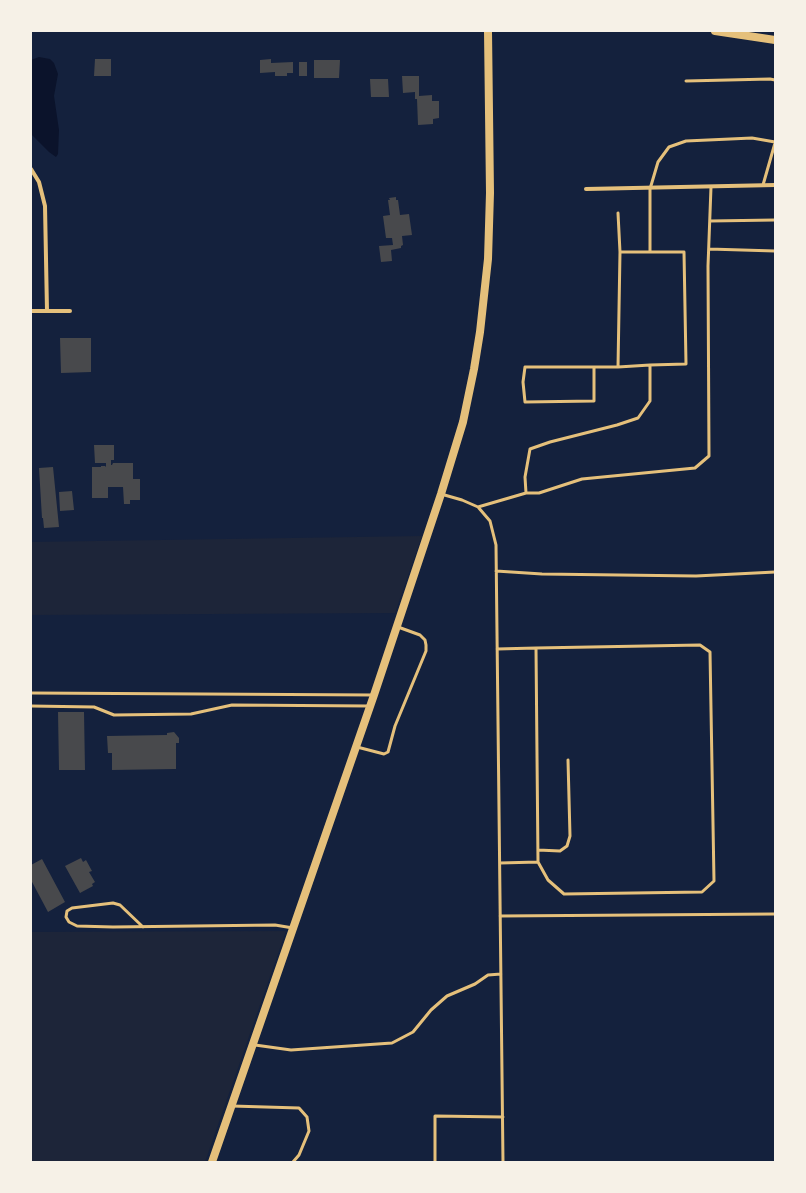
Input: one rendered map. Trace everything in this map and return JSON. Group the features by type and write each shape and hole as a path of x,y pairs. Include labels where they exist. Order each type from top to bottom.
{"main road":[{"path":"212,1162 374,695 455,450 471,388 480,332 487,265 490,193 488,31"},
{"path":"715,31 775,40"}],"street":[{"path":"31,169 39,182 44,196 46,210 47,311"},
{"path":"586,189 775,185"},
{"path":"31,311 70,311"}],"lane":[{"path":"686,81 775,80"},
{"path":"650,252 650,188 658,162 670,147 686,141 752,138 775,143 764,185"},
{"path":"478,507 526,493 539,493 582,479 695,468 710,456 709,249 711,187"},
{"path":"618,213 620,252 618,367"},
{"path":"710,221 775,220"},
{"path":"709,249 775,251"},
{"path":"594,367 594,401 525,402 523,382 525,367 594,367 618,367 686,364 684,252 620,252"},
{"path":"526,493 525,477 530,449 550,442 617,425 638,418 650,401 650,365"},
{"path":"441,494 462,500 478,507 490,521 496,545 503,1162"},
{"path":"496,571 542,574 696,576 775,572"},
{"path":"355,747 384,754 388,752 395,726 426,651 425,640 420,635 396,626"},
{"path":"497,649 536,648 700,645 710,652 714,881 702,892 564,894 548,880 538,862 536,648"},
{"path":"31,693 374,695"},
{"path":"31,706 94,707 114,715 191,714 232,705 370,706"},
{"path":"538,850 560,851 567,846 570,836 568,760"},
{"path":"500,863 538,862"},
{"path":"143,927 120,905 113,903 72,908 67,911 66,917 69,922 77,926 143,927 275,925 293,928"},
{"path":"500,916 775,914"},
{"path":"253,1044 291,1050 392,1043 414,1032 431,1010 447,996 475,984 488,975 501,974"},
{"path":"232,1106 299,1108 307,1117 309,1131 299,1155 293,1162"},
{"path":"435,1162 436,1116 503,1117"}],"shaded area":[{"path":"39,57 50,59 54,63 58,74 54,96 59,130 58,154 56,157 31,134 31,60"},
{"path":"422,536 395,613 31,615 31,542"},
{"path":"286,931 205,1162 31,1162 31,932"}],"building":[{"path":"95,59 111,59 111,76 94,76"},
{"path":"271,59 271,63 293,62 293,73 287,73 287,76 275,76 275,72 260,73 260,60"},
{"path":"314,60 340,60 339,78 314,78"},
{"path":"299,62 307,62 307,76 299,76"},
{"path":"402,76 419,76 419,96 432,95 432,101 439,101 439,118 433,119 433,124 418,125 417,99 415,99 415,92 403,93"},
{"path":"370,79 388,79 389,97 371,97"},
{"path":"396,197 396,200 398,200 400,215 409,214 412,235 402,236 403,245 401,248 391,250 392,261 381,262 379,246 393,245 392,238 386,238 383,216 390,215 389,198"},
{"path":"60,338 91,338 91,372 61,373"},
{"path":"94,445 114,445 114,460 111,460 111,465 113,463 133,463 133,479 140,479 140,500 130,500 130,504 124,504 123,487 108,487 108,498 92,498 92,467 106,467 106,463 95,463"},
{"path":"53,467 59,527 44,528 39,468"},
{"path":"72,491 74,510 60,511 59,492"},
{"path":"58,712 84,712 85,770 59,770"},
{"path":"174,732 179,738 179,743 176,743 176,769 112,770 112,753 108,753 107,736 167,735 167,733"},
{"path":"81,858 83,862 86,860 92,871 89,872 95,882 92,884 93,886 80,893 65,866"},
{"path":"42,859 65,902 48,912 31,880 31,865"}]}
